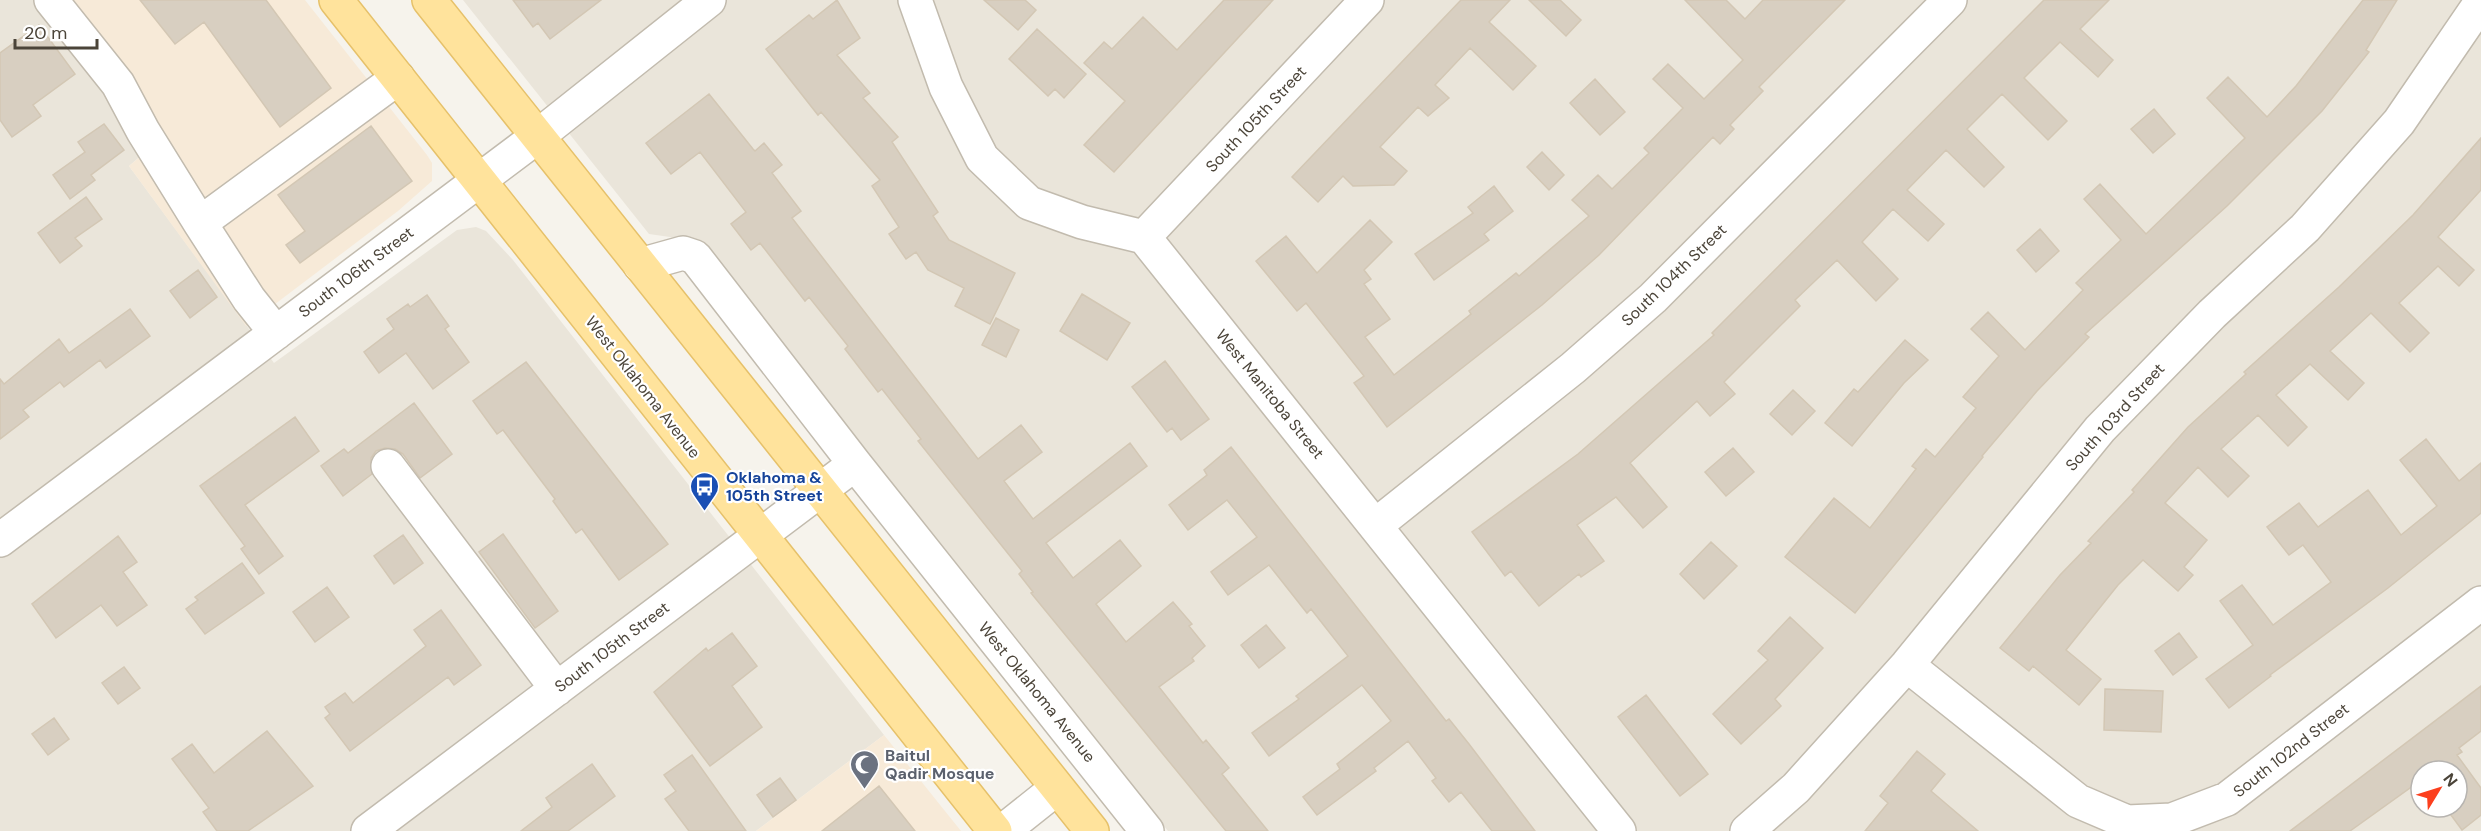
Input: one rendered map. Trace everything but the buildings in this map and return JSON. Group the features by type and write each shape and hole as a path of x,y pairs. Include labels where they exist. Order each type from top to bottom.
{"main road":[{"name":"West Oklahoma Avenue","path":"336,0 995,831"},
{"path":"429,0 1092,831"}],"street":[{"path":"51,0 118,84 143,131 200,223 249,299 276,333"},
{"name":"South 106th Street","path":"0,540 538,136 709,0"},
{"path":"915,0 946,87 982,158 1029,203 1082,222 1144,237"},
{"name":"South 105th Street","path":"1144,237 1367,0"},
{"name":"South 104th Street","path":"1376,525 1574,368 1653,298 1950,0"},
{"name":"South 103rd Street","path":"1747,831 1796,788 1907,665 2100,429 2212,314 2305,228 2399,122 2481,2"},
{"path":"200,223 398,78"},
{"name":"West Manitoba Street","path":"1144,237 1619,831"},
{"name":"West Oklahoma Avenue","path":"640,265 683,253 695,257 855,464 1147,831"},
{"name":"South 105th Street","path":"368,831 855,464"},
{"path":"388,466 557,689"},
{"name":"South 102nd Street","path":"1907,665 2078,801 2127,822 2172,820 2227,799 2481,603"},
{"path":"1002,831 1058,788"}],"shaded area":[{"path":"0,0 38,0 113,93 143,154 129,166 274,363 457,230 476,227 486,231 513,260 884,735 756,831 0,831"},
{"path":"65,0 305,0 427,155 432,163 432,181 398,211 246,326 129,166 158,142"},
{"path":"463,0 2481,0 2481,831 1168,831 727,277 684,239 649,234"},
{"path":"884,735 961,831 756,831"}],"place":[{"name":"Oklahoma & 105th Street","path":"705,512"},
{"name":"Baitul Qadir Mosque","path":"864,790"}]}
